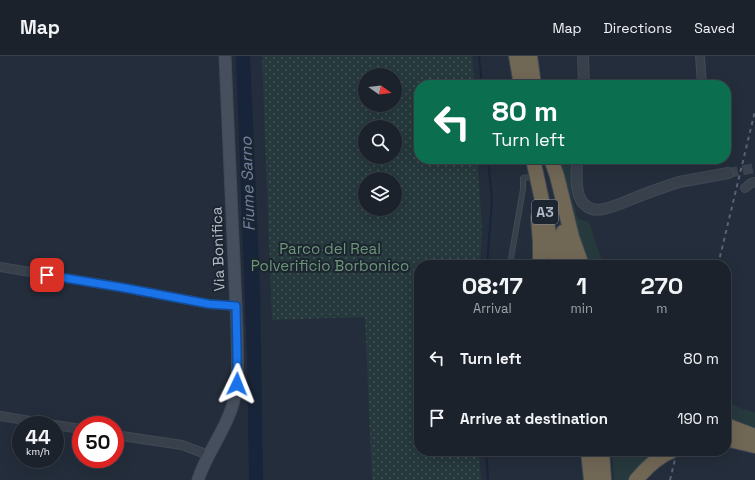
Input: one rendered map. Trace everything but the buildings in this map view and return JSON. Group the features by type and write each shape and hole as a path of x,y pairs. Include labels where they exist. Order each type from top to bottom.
{"highway":[{"path":"516,56 519,80"},
{"path":"530,56 533,80"},
{"path":"528,164 539,228 540,260"},
{"name":"A3","path":"534,164 555,260"},
{"name":"A3","path":"549,164 568,260"},
{"path":"553,164 572,237 580,260"},
{"path":"731,428 754,441"},
{"path":"731,434 754,441"},
{"path":"731,439 754,441"},
{"path":"731,443 754,441"},
{"path":"582,456 584,480"},
{"path":"589,456 591,480"},
{"path":"602,456 604,480"},
{"path":"636,480 652,463 662,456"}],"main road":[{"name":"Via Bonifica","path":"198,480 208,455 232,407 238,372 225,56"}],"street":[{"path":"583,56 584,80"},
{"path":"700,56 702,80"},
{"path":"577,164 577,187 580,198 588,207 596,210 604,209 679,183 728,173"},
{"path":"745,188 751,183 755,182"},
{"path":"0,267 209,304 236,306"},
{"path":"0,416 12,418"},
{"path":"124,436 182,445 208,455"}],"lane":[{"path":"511,260 523,189 523,178 529,177"}],"green space":[{"name":"Parco del Real Polverificio Borbonico","path":"262,56 472,56 473,80 414,80 414,164 477,164 482,227 480,260 414,260 414,456 479,456 481,480 372,480 365,317 272,320"},
{"path":"559,164 570,164 571,193 577,216 579,219 589,222 602,260 586,260"},
{"path":"731,404 740,408 755,412 755,433 731,424"},
{"path":"612,456 660,456 633,480 614,480"}],"water":[{"name":"Fiume Sarno","path":"236,56 250,56 260,286 263,480 249,480 247,356"}],"waterway":[{"path":"479,56 481,80"},
{"path":"487,260 492,201 488,164"},
{"path":"486,456 488,480"}],"tunnel":[{"path":"728,173 755,168"}],"railway":[{"path":"719,260 755,111"},
{"path":"670,480 676,456"}],"route":[{"path":"47,275 209,304 236,306 237,384"}]}
